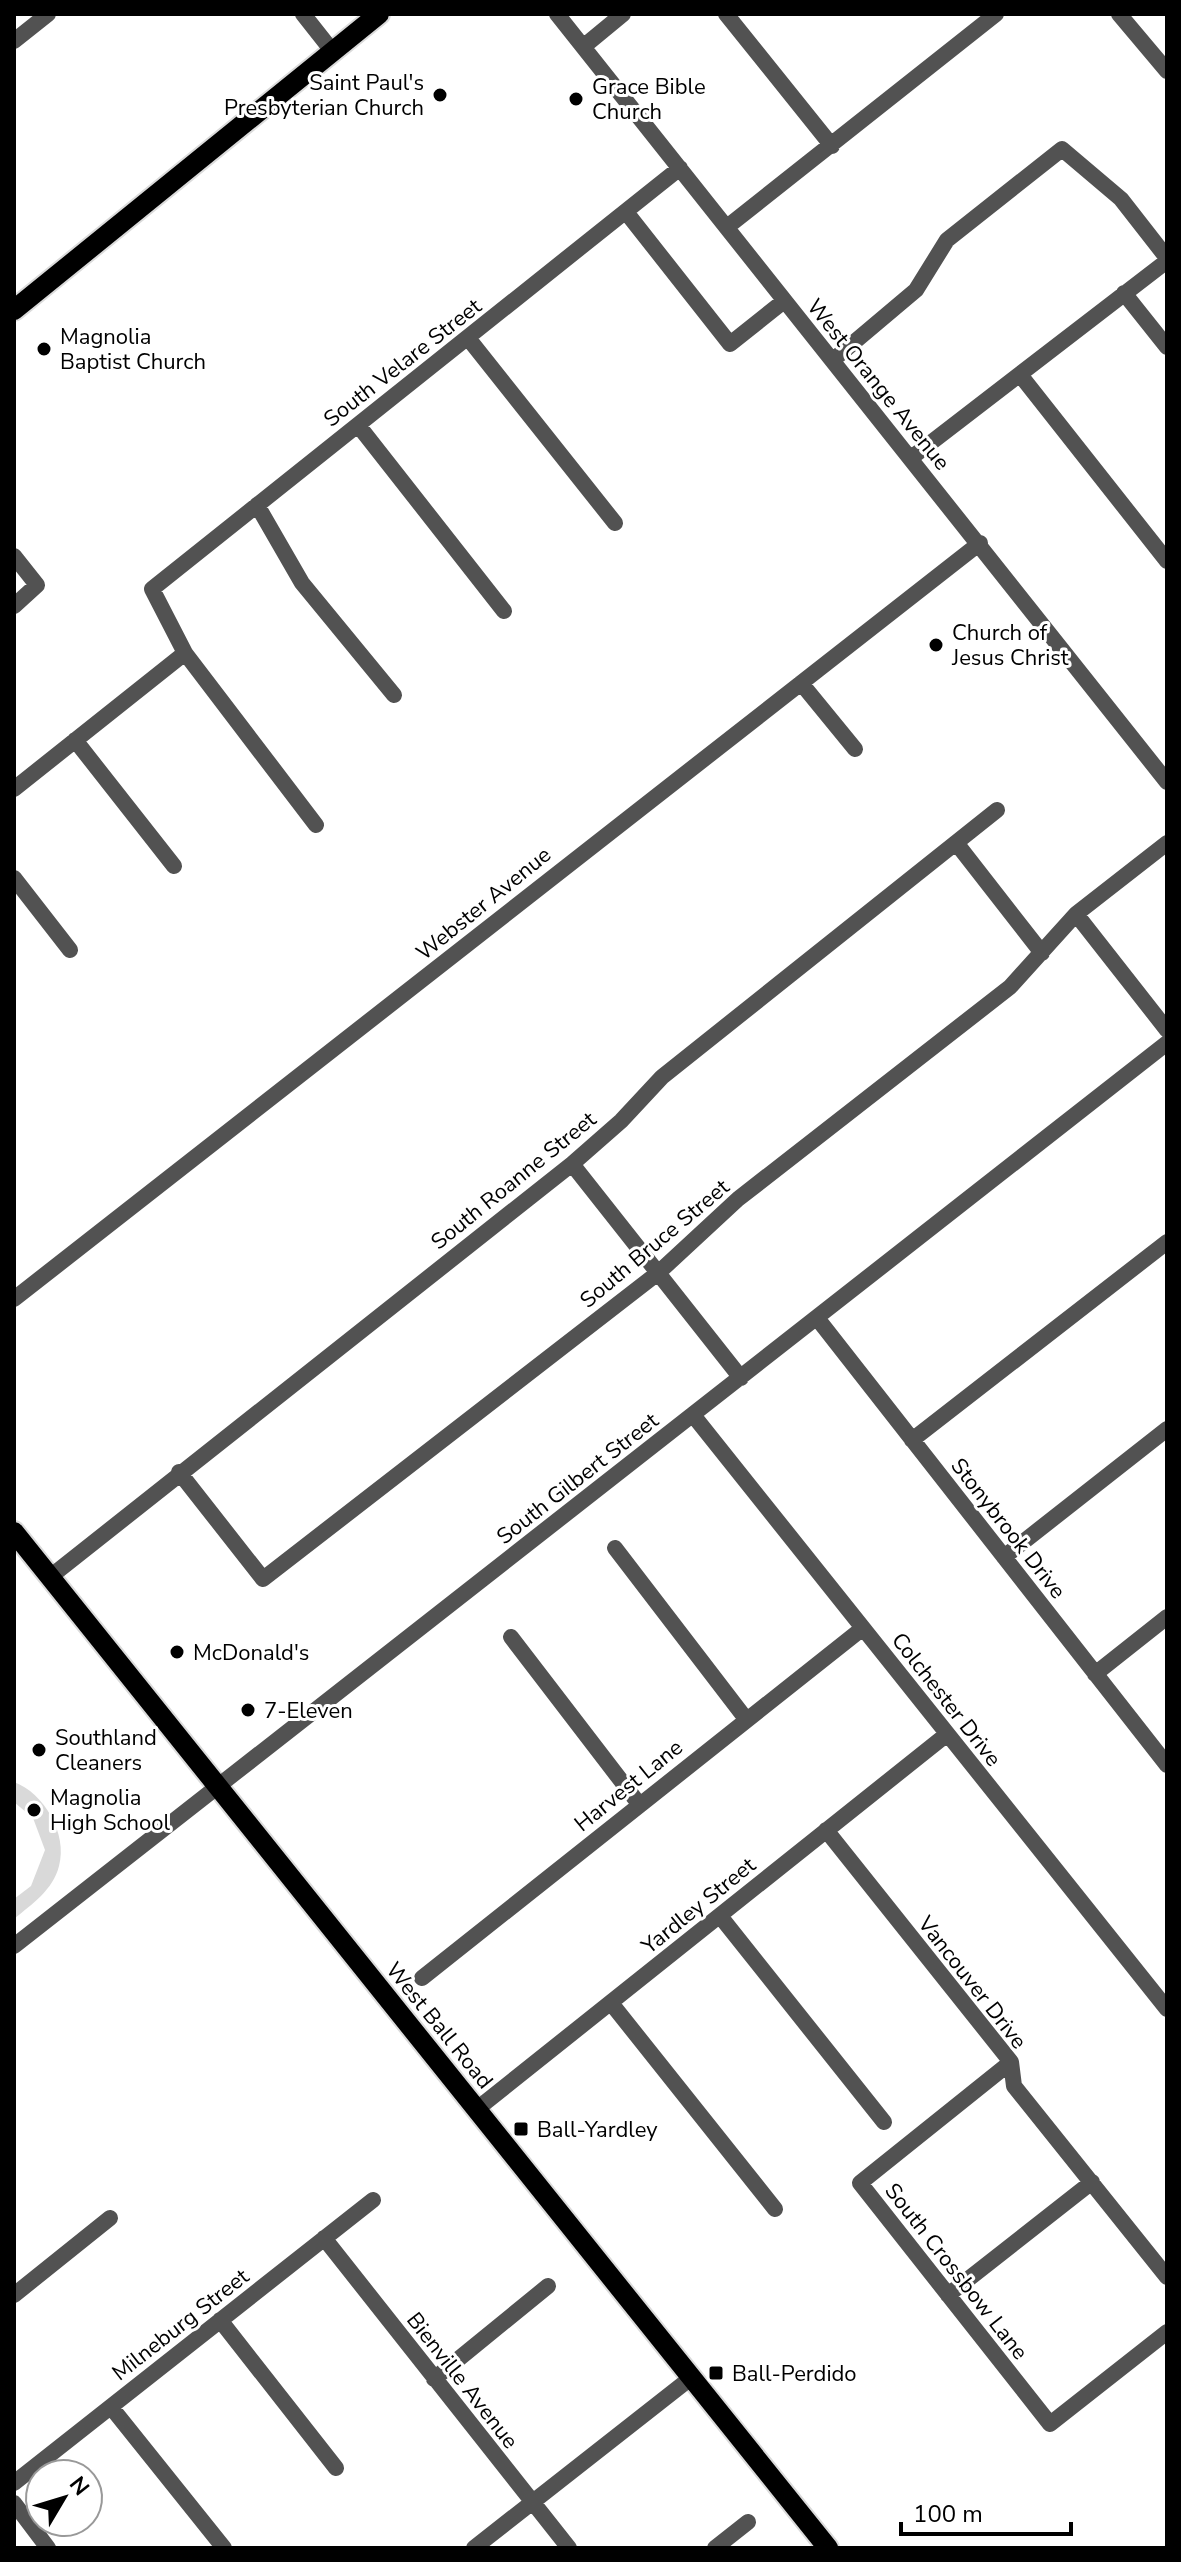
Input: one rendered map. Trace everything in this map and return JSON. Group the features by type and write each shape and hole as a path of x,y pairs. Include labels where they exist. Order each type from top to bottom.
{"main road":[{"path":"14,310 379,14"},
{"name":"West Ball Road","path":"14,1532 828,2548"}],"street":[{"path":"14,41 48,14"},
{"path":"303,14 333,52"},
{"name":"West Orange Avenue","path":"557,14 1167,782"},
{"path":"583,47 623,14"},
{"path":"726,14 832,146"},
{"path":"727,227 996,14"},
{"path":"1119,14 1167,71"},
{"path":"833,360 916,290 947,240 1062,149 1121,199 1167,259 1021,376 911,458"},
{"name":"South Velare Street","path":"185,653 152,589 680,168"},
{"path":"626,212 730,344 784,301"},
{"path":"1124,293 1167,347"},
{"path":"468,338 615,523"},
{"path":"1021,376 1167,561"},
{"path":"358,425 504,611"},
{"path":"257,505 302,583 394,695"},
{"name":"Webster Avenue","path":"14,1299 980,543"},
{"path":"14,556 37,585 14,606"},
{"path":"14,789 185,653 316,825"},
{"path":"801,683 855,749"},
{"path":"75,740 174,866"},
{"name":"South Roanne Street","path":"50,1577 572,1164 621,1121 662,1077 997,810"},
{"name":"South Bruce Street","path":"179,1472 263,1579 658,1273 738,1199 1010,987 1076,914 1167,843"},
{"path":"957,844 1042,953"},
{"path":"14,878 70,950"},
{"path":"1076,914 1167,1030"},
{"name":"South Gilbert Street","path":"14,1946 1167,1043"},
{"path":"572,1164 741,1378"},
{"path":"912,1440 1167,1242"},
{"name":"Stonybrook Drive","path":"817,1318 1167,1765"},
{"name":"Colchester Drive","path":"693,1415 1167,2009"},
{"path":"1004,1557 1167,1429"},
{"path":"615,1548 746,1719"},
{"path":"1095,1674 1167,1617"},
{"name":"Harvest Lane","path":"422,1978 863,1628"},
{"path":"511,1637 639,1804"},
{"name":"Yardley Street","path":"477,2109 946,1735"},
{"name":"Vancouver Drive","path":"826,1830 1011,2062 1014,2086 1167,2277"},
{"path":"720,1916 884,2122"},
{"path":"611,2003 775,2209"},
{"name":"South Crossbow Lane","path":"1011,2062 860,2183 1050,2424 1167,2332"},
{"path":"948,2295 1092,2182"},
{"name":"Milneburg Street","path":"14,2483 373,2200"},
{"path":"14,2295 110,2218"},
{"name":"Bienville Avenue","path":"324,2238 569,2548"},
{"path":"434,2379 548,2286"},
{"path":"220,2320 336,2468"},
{"path":"474,2548 692,2377"},
{"path":"111,2407 224,2548"},
{"path":"14,2503 48,2548"},
{"path":"715,2548 748,2522"}],"shaded area":[{"path":"14,1782 25,1787 44,1805 57,1828 61,1854 52,1882 14,1919 14,1899 31,1886 45,1850 33,1818 14,1802"}],"place":[{"name":"Saint Paul's Presbyterian Church","path":"440,95"},
{"name":"Grace Bible Church","path":"576,99"},
{"name":"Magnolia Baptist Church","path":"44,349"},
{"name":"Church of Jesus Christ","path":"936,645"},
{"name":"McDonald's","path":"177,1652"},
{"name":"7-Eleven","path":"248,1710"},
{"name":"Southland Cleaners","path":"39,1750"},
{"name":"Magnolia High School","path":"34,1810"},
{"name":"Ball-Yardley","path":"521,2129"},
{"name":"Ball-Perdido","path":"716,2373"}]}
